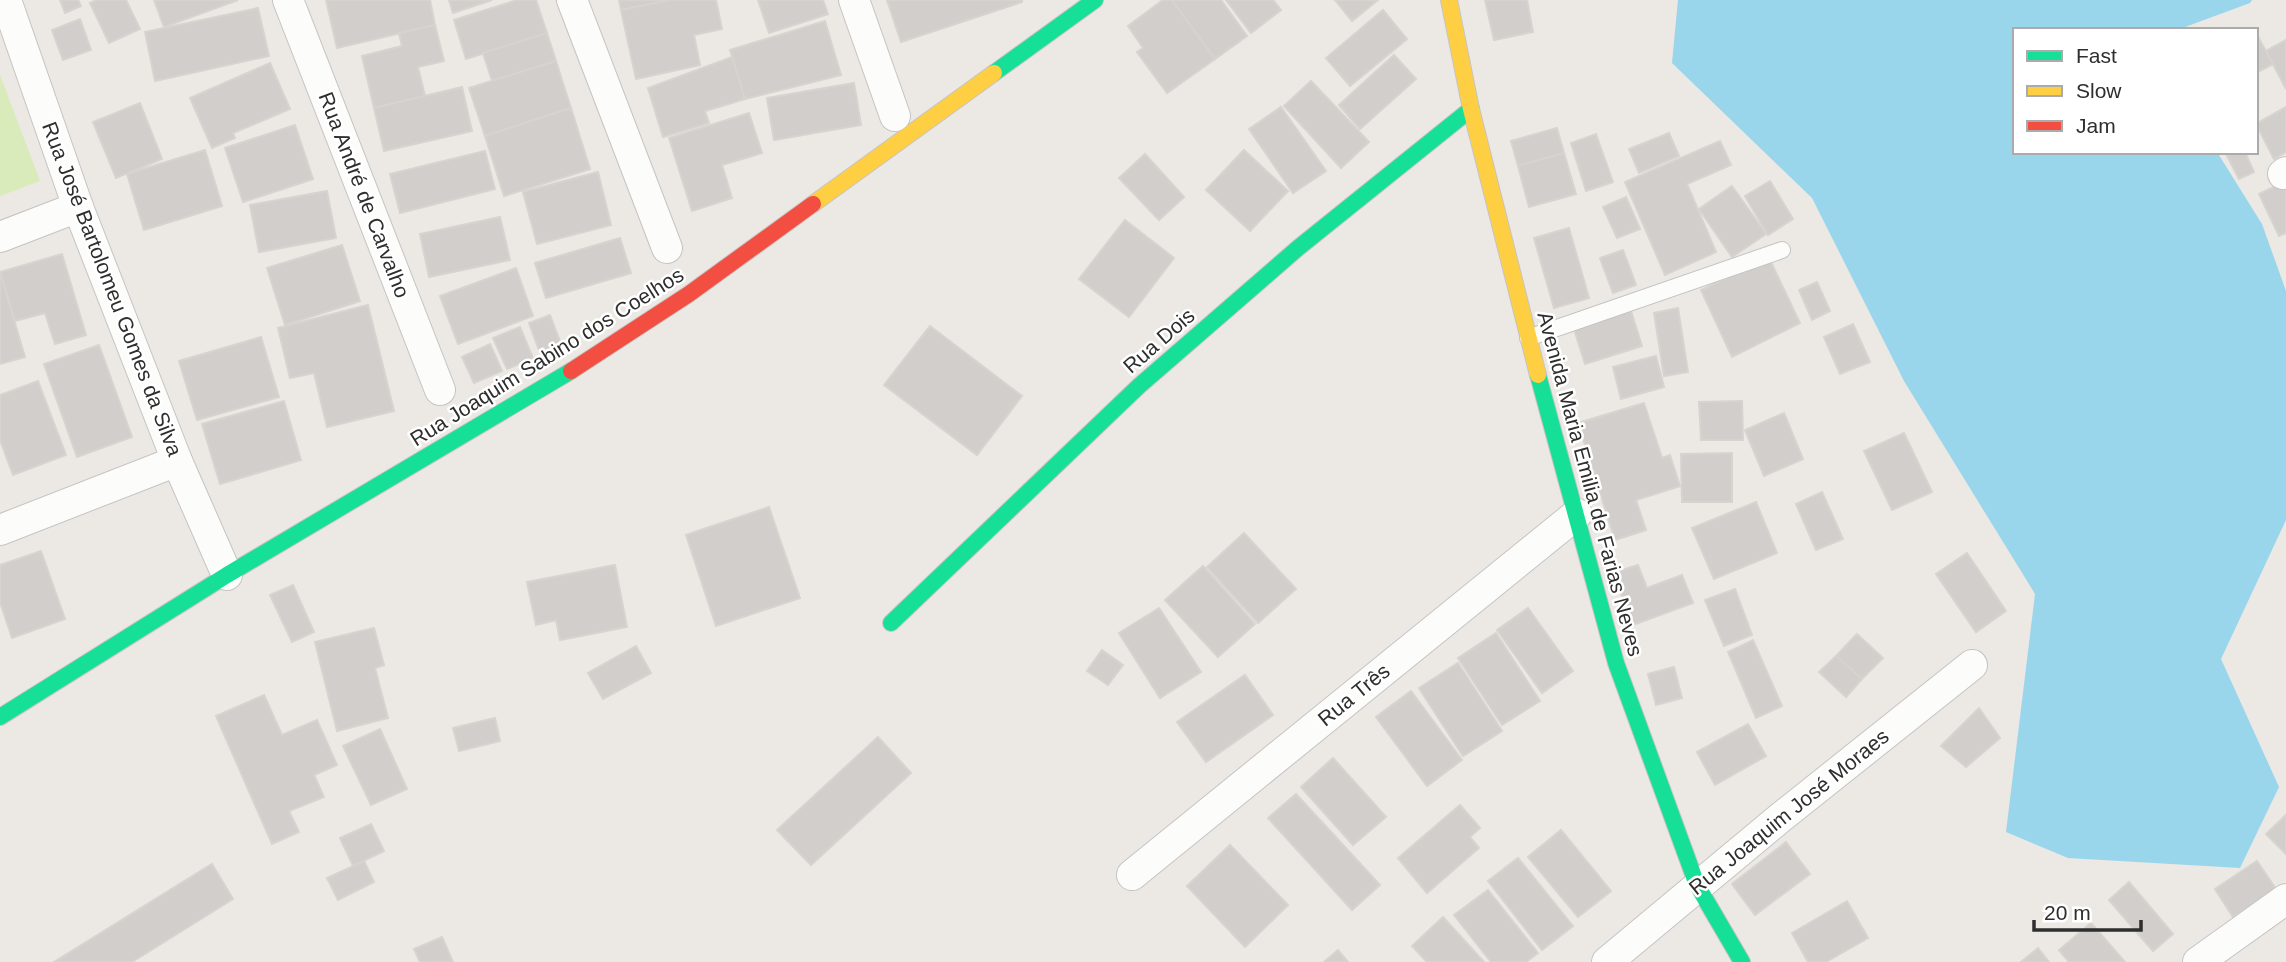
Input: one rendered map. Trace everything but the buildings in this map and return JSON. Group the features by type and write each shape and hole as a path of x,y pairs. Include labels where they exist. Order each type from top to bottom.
{"street":[{"name":"Rua André de Carvalho","path":"288,0 440,390"},
{"path":"572,0 667,248"},
{"path":"854,0 895,116"},
{"name":"Rua Joaquim Sabino dos Coelhos","path":"0,717 227,575 552,383 689,294 1095,0"},
{"name":"Avenida Maria Emilia de Farias Neves","path":"1449,0 1471,109 1528,338 1616,663 1697,886 1742,962"},
{"name":"Rua José Bartolomeu Gomes da Silva","path":"6,10 78,207 177,461 227,575"},
{"name":"Rua Dois","path":"891,623 1139,386 1298,248 1471,109"},
{"path":"0,237 78,207"},
{"path":"0,530 177,461"},
{"name":"Rua Três","path":"1132,875 1577,514"},
{"name":"Rua Joaquim José Moraes","path":"1607,962 1697,886 1972,665"},
{"path":"2198,962 2286,899"}],"lane":[{"path":"1528,338 1782,250"}],"green space":[{"path":"0,75 40,181 0,196"}],"water":[{"path":"1678,0 2252,0 2182,28 2013,28 2013,154 2218,154 2262,224 2286,291 2286,520 2221,659 2279,787 2240,868 2068,858 2006,832 2035,594 1904,381 1812,198 1672,63"}],"traffic: fast":[{"path":"994,73 1095,0"},
{"path":"891,623 1139,386 1298,248 1471,109"},
{"path":"0,717 227,575 571,371"},
{"path":"1538,375 1616,663 1697,885 1742,962"}],"traffic: slow":[{"path":"1449,0 1471,109 1538,375"},
{"path":"813,204 994,73"}],"traffic: jam":[{"path":"571,371 689,294 813,204"}]}
